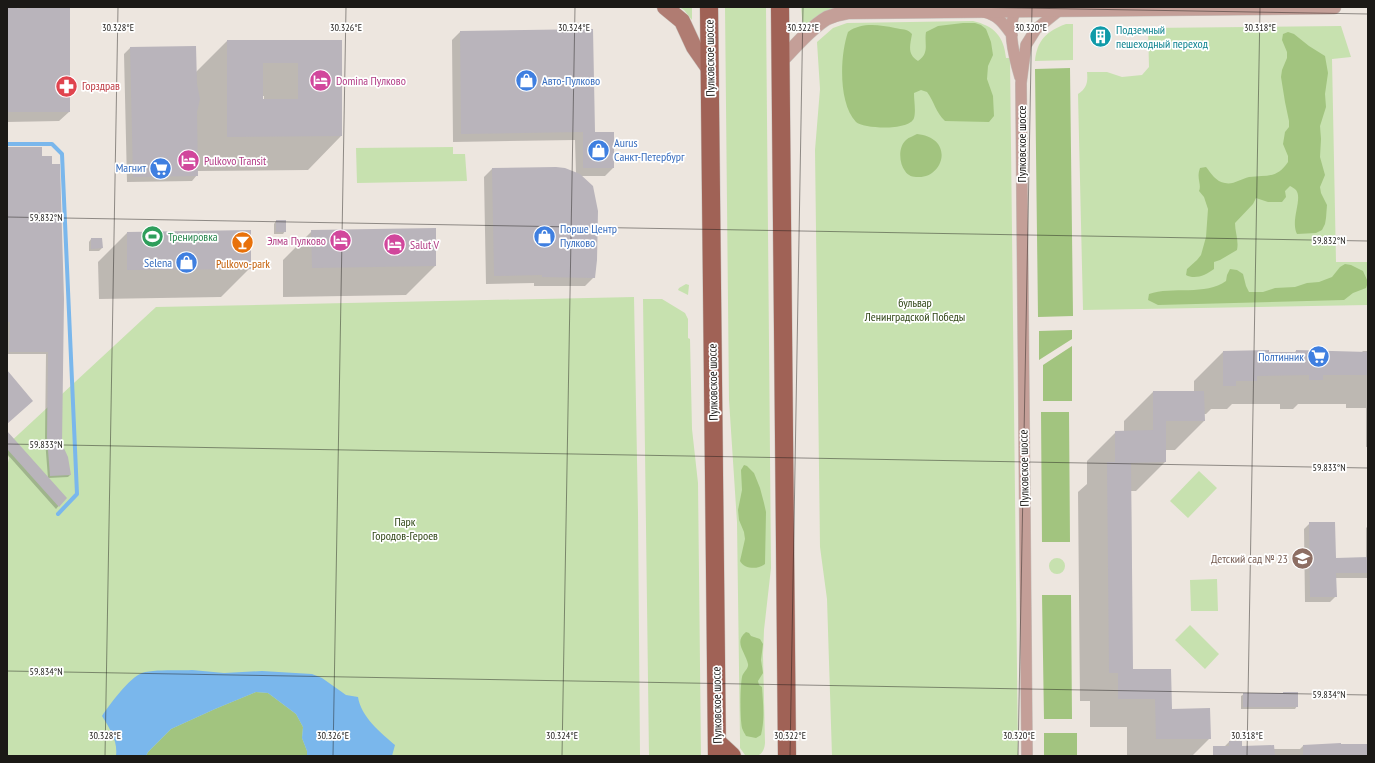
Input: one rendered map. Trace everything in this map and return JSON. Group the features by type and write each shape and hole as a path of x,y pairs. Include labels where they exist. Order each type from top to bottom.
{"main road":[{"path":"665,7 682,21 694,47 710,70"},
{"name":"Пулковское шоссе","path":"709,7 717,749"},
{"path":"775,756 787,748 780,7"},
{"path":"717,749 732,756"}],"street":[{"path":"780,62 826,19 837,14 848,12 976,11 1017,8 1334,7"},
{"name":"Пулковское шоссе","path":"1017,8 1012,23 1012,35 1014,55 1021,83"},
{"name":"Пулковское шоссе","path":"1027,756 1021,83 1026,45 1036,29 1061,9"},
{"path":"976,11 990,14 1001,20 1012,35"}],"green space":[{"path":"679,7 692,7 692,20 684,10"},
{"path":"725,7 766,7 771,568 764,630 763,655 765,743 763,751 756,756 745,755 740,748 737,522 729,400"},
{"path":"801,7 842,7 803,28"},
{"name":"бульвар Ленинградской Победы","path":"973,21 987,26 997,33 1003,44 1006,58 1010,58 1018,756 832,756 827,599 820,547 815,150 820,89 817,42 833,28 847,23"},
{"path":"975,23 981,25 986,29 991,42 993,55 988,66 987,79 993,96 994,116 989,122 945,121 939,114 927,92 921,90 914,93 915,115 911,122 896,127 886,128 868,126 856,122 850,114 843,91 843,53 848,32 859,27 871,25 906,30 912,34 910,49 912,56 918,61 924,55 926,48 926,32 938,26"},
{"path":"1066,24 1073,24 1073,60 1035,61 1038,47 1044,37 1053,30"},
{"path":"1341,26 1351,57 1332,59 1336,262 1368,262 1368,305 1083,310 1078,94 1086,84 1087,72 1107,72 1122,77 1142,75 1149,67 1148,28"},
{"path":"1288,32 1294,34 1325,56 1328,73 1325,94 1326,107 1320,126 1320,157 1325,175 1320,187 1321,193 1327,205 1325,224 1322,230 1316,233 1297,234 1295,222 1298,194 1294,188 1290,186 1285,191 1286,197 1282,202 1268,202 1256,198 1253,204 1235,223 1238,243 1237,250 1214,262 1214,269 1208,273 1197,277 1186,275 1187,269 1201,255 1206,237 1208,209 1204,197 1199,191 1200,168 1206,167 1216,179 1222,182 1234,183 1249,177 1275,174 1288,162 1288,156 1283,144 1285,132 1289,127 1289,121 1281,77 1287,58 1287,52 1282,40 1283,34"},
{"path":"1070,68 1073,316 1038,317 1035,69"},
{"path":"917,134 929,137 937,143 941,150 942,157 939,165 927,176 914,177 906,173 901,160 900,155 903,143 907,139"},
{"path":"453,147 453,154 465,154 467,181 357,183 356,148"},
{"path":"1345,264 1351,265 1363,271 1368,282 1366,288 1353,293 1344,300 1158,305 1148,300 1149,294 1158,292 1199,290 1218,286 1226,281 1230,269 1237,270 1243,274 1249,292 1263,292 1275,288 1295,287 1307,283 1319,282 1332,277 1340,267"},
{"path":"686,284 689,285 688,295 678,290"},
{"name":"Парк Городов-Героев","path":"634,297 640,756 7,756 7,467 9,458 7,455 7,445 156,307"},
{"path":"643,299 662,299 685,313 688,319 688,338 690,339 692,429 698,483 701,756 649,756"},
{"path":"1072,330 1072,339 1039,360 1039,331"},
{"path":"1072,346 1072,401 1043,401 1043,365"},
{"path":"1041,412 1069,412 1070,542 1042,542"},
{"path":"744,465 754,473 760,488 766,512 765,564 755,568 745,566 740,561 745,539 739,520 738,510 742,490 741,470"},
{"path":"1199,471 1217,488 1188,518 1170,501"},
{"path":"1054,558 1060,558 1065,563 1063,572 1060,574 1054,574 1049,569 1049,563"},
{"path":"1217,579 1218,611 1191,611 1190,580"},
{"path":"1042,595 1071,595 1072,719 1044,719"},
{"path":"1190,625 1219,654 1205,669 1175,640"},
{"path":"746,632 751,636 760,639 763,644 761,660 763,673 758,681 759,685 762,687 763,723 761,735 756,738 746,736 741,723 741,682 748,664 740,644 742,636"},
{"path":"256,692 268,693 296,714 303,727 302,738 307,751 307,756 146,756 148,752 171,729"},
{"path":"1044,733 1077,733 1077,756 1044,756"}],"water":[{"path":"192,670 224,673 262,671 312,674 322,678 346,695 358,697 367,718 395,745 392,756 307,756 307,751 302,738 303,727 296,714 268,693 256,692 171,729 148,752 146,756 116,756 115,740 102,716 120,692 131,680 142,673"}],"building":[{"path":"7,7 26,9 26,7 70,7 70,112 7,112"},
{"name":"Авто-Пулково","path":"593,29 595,132 614,132 614,168 583,168 583,132 461,134 460,31"},
{"name":"Domina Пулково","path":"227,40 342,40 342,136 227,137","holes":["263,63 298,63 298,99 263,99"]},
{"path":"196,46 197,84 200,99 197,112 198,176 133,177 130,47"},
{"path":"7,147 42,147 42,156 52,156 52,164 60,164 64,299 62,444 68,457 71,475 50,476 47,437 48,352 9,352 10,322 7,322"},
{"name":"Порше Центр Пулково","path":"492,168 565,168 580,174 593,186 598,211 595,278 542,277 542,275 494,276"},
{"path":"276,220 286,220 286,232 276,232"},
{"path":"436,228 436,266 312,268 311,230"},
{"path":"251,230 251,269 127,270 127,232"},
{"path":"91,238 102,238 103,248 91,249"},
{"path":"1269,350 1269,352 1296,352 1296,350 1368,352 1368,375 1323,375 1323,380 1309,380 1309,375 1257,376 1257,381 1236,381 1236,386 1223,386 1223,351"},
{"path":"7,370 33,401 7,424"},
{"path":"1153,391 1204,391 1205,421 1166,421 1166,462 1131,463 1133,669 1171,669 1172,709 1210,708 1211,739 1156,739 1155,699 1118,699 1118,673 1109,673 1107,462 1115,462 1115,431 1153,430"},
{"path":"7,431 67,498 59,507 7,449"},
{"path":"1309,522 1335,522 1336,558 1368,557 1368,573 1336,573 1337,597 1310,597"},
{"path":"1298,692 1298,707 1243,707 1243,693"},
{"path":"1229,741 1242,741 1242,746 1274,745 1275,756 1213,756 1213,746 1229,746"},
{"path":"1341,743 1368,744 1368,756 1303,756 1303,745"}],"waterway":[{"path":"7,144 52,144 62,154 77,494 58,514"}],"place":[{"name":"Подземный пешеходный переход","path":"1100,37"},
{"name":"Domina Пулково","path":"320,81"},
{"name":"Авто-Пулково","path":"527,81"},
{"name":"Горздрав","path":"67,86"},
{"name":"Aurus Санкт-Петербург","path":"599,150"},
{"name":"Pulkovo Transit","path":"188,161"},
{"name":"Магнит","path":"161,168"},
{"name":"Порше Центр Пулково","path":"545,236"},
{"name":"Тренировка","path":"152,237"},
{"name":"Элма Пулково","path":"341,241"},
{"name":"Pulkovo-park","path":"243,243"},
{"name":"Salut V","path":"395,245"},
{"name":"Selena","path":"187,263"},
{"name":"Полтинник","path":"1319,357"},
{"name":"Детский сад № 23","path":"1303,559"}]}
